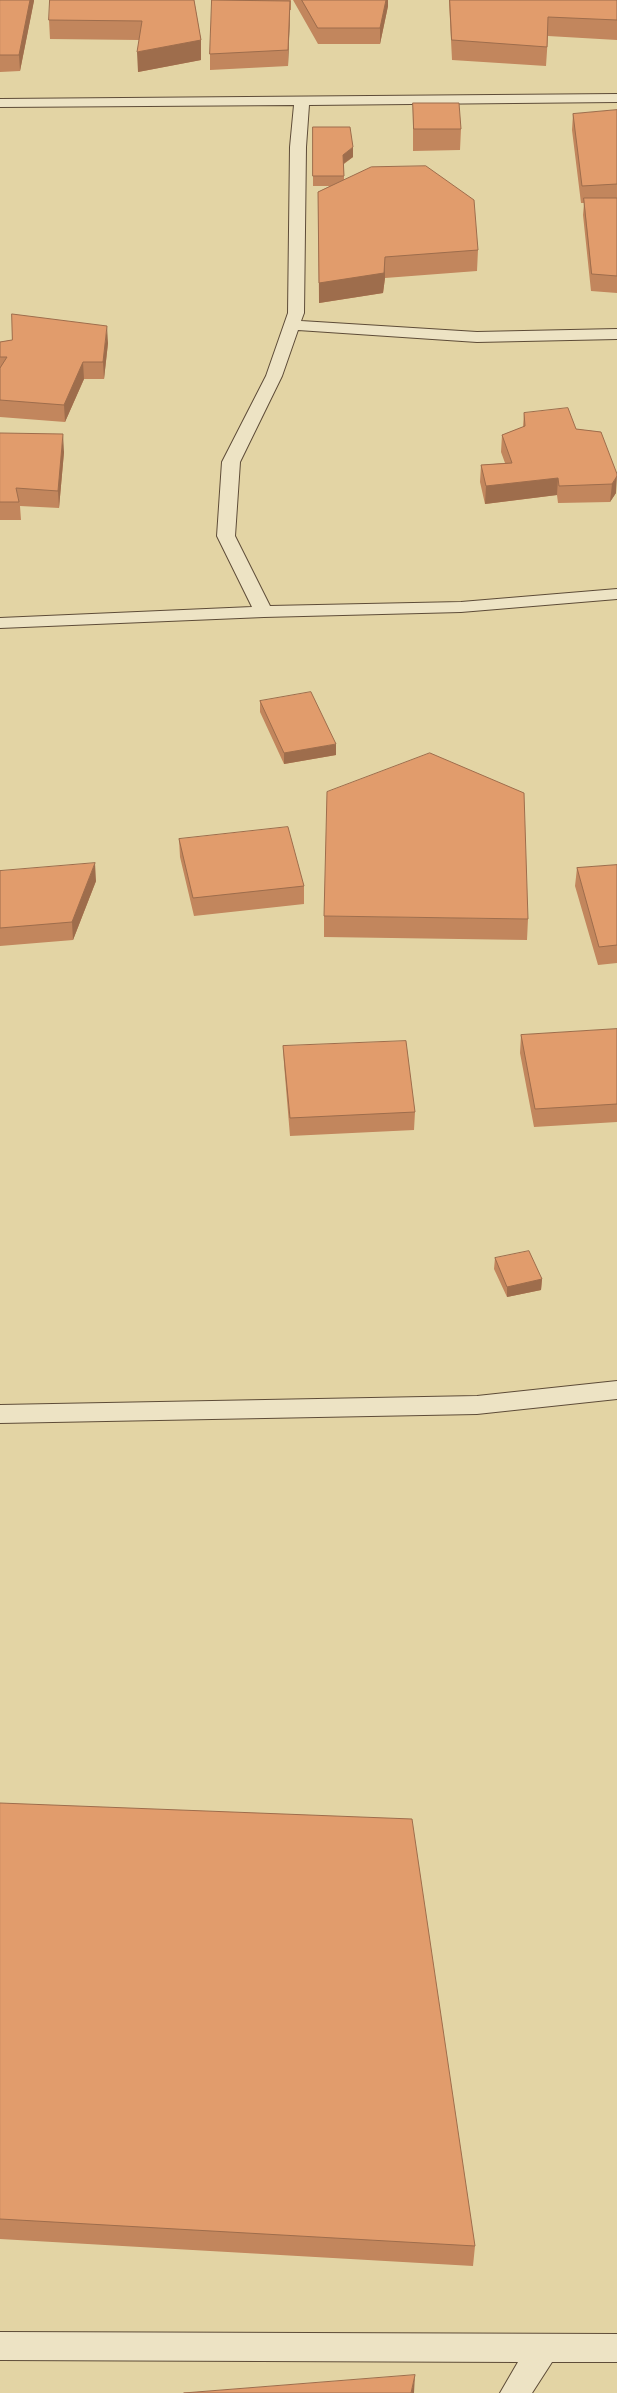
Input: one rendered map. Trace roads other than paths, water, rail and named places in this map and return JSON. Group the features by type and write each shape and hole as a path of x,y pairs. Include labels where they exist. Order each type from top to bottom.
{"street":[{"path":"0,103 617,98"},
{"path":"264,612 226,536 231,462 274,376 296,313 298,147 302,101"},
{"path":"292,325 477,337 617,334"},
{"path":"0,623 264,612 462,607 617,594"},
{"path":"0,1414 478,1405 617,1390"},
{"path":"0,2346 617,2348"},
{"path":"515,2393 544,2348"}]}
